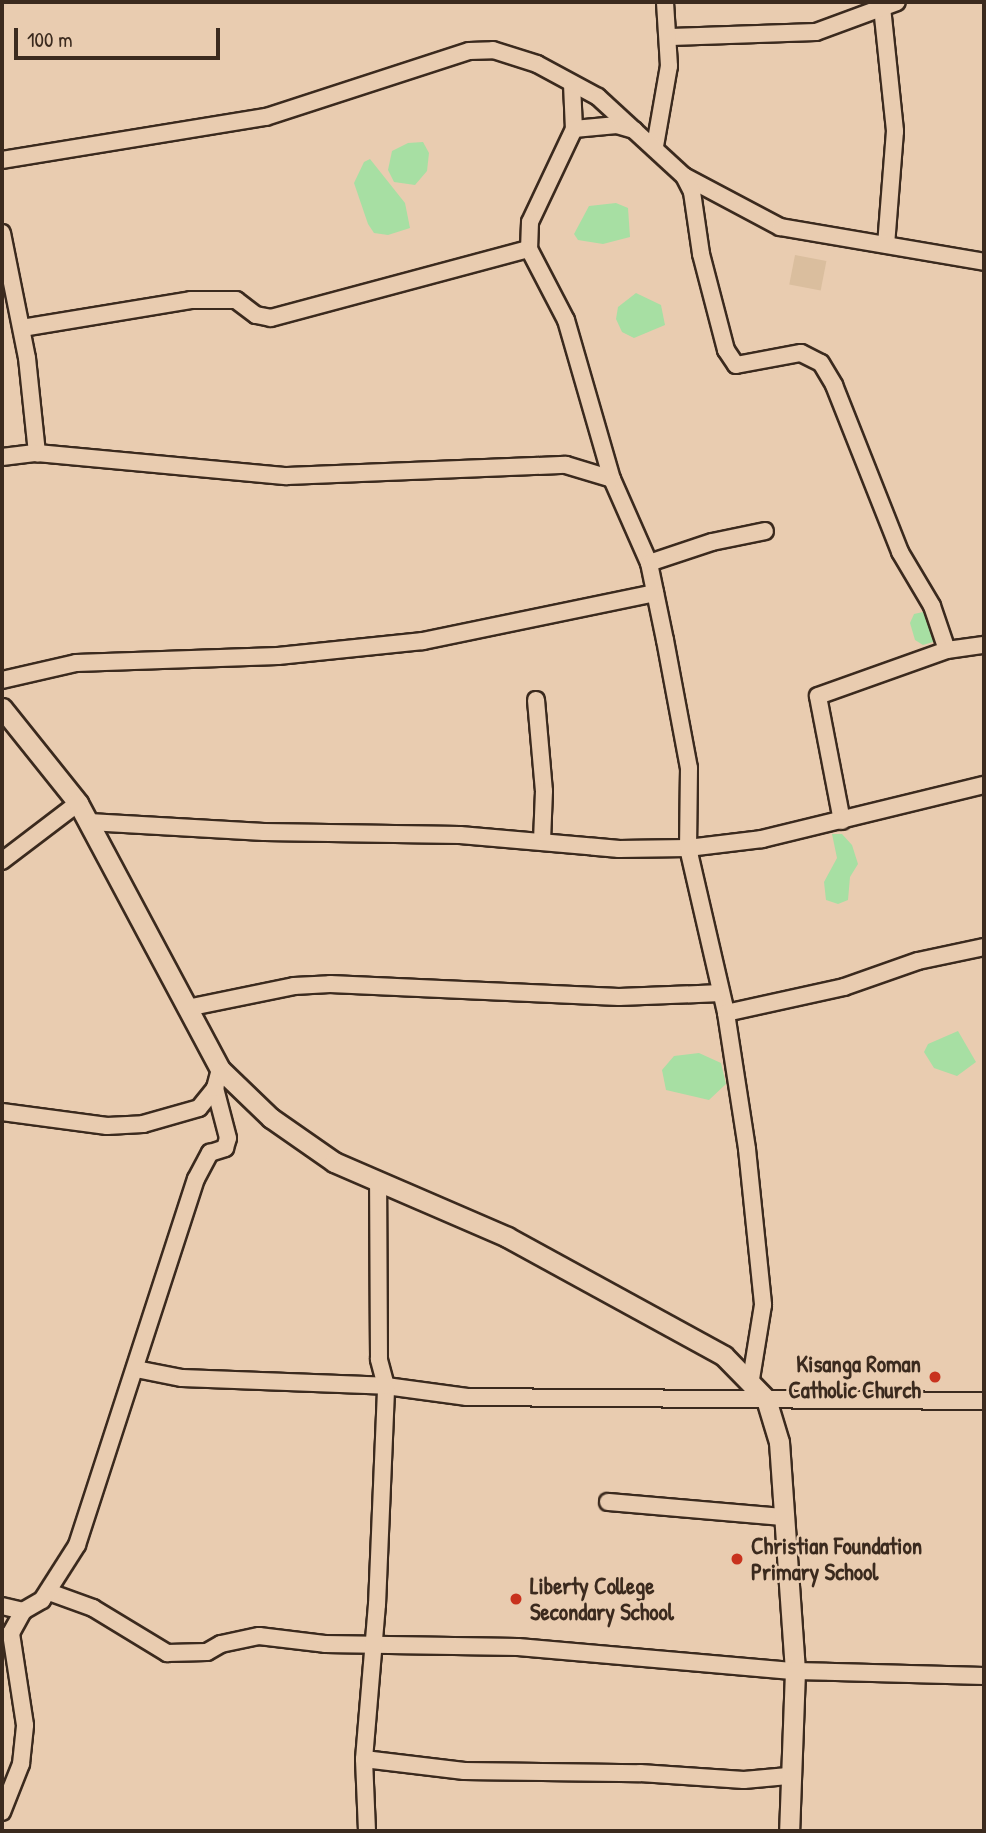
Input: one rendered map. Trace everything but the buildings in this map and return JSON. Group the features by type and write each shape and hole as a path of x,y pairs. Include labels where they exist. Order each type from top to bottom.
{"street":[{"path":"655,146 671,37 665,2"},
{"path":"671,37 804,33 846,24 890,4 895,131 886,245"},
{"path":"2,160 266,117 469,51 514,56 598,97 655,146 684,176 692,192 701,254 726,350 736,365 802,353 821,363 834,385 900,552 932,606 947,650"},
{"path":"572,84 574,130 530,222 529,249 566,320 612,479 649,563 655,593 689,768 688,848 726,1013 747,1149 763,1305 751,1380"},
{"path":"574,130 617,125 634,130"},
{"path":"684,176 780,227 984,262"},
{"path":"2,233 22,327 37,453"},
{"path":"22,327 191,300 236,300 256,315 271,318 529,249"},
{"path":"2,457 37,453 287,476 566,465 612,479"},
{"path":"649,563 712,542 765,531"},
{"path":"2,680 87,662 278,656 423,642 655,593"},
{"path":"842,821 818,695 947,650 984,645"},
{"path":"536,700 544,791 542,840"},
{"path":"2,708 78,803 220,1069 304,1143 378,1183 567,1268 724,1356 751,1380 766,1399 779,1442 795,1671 788,1776 789,1831"},
{"path":"89,822 542,840 619,849 688,848 842,821 984,785"},
{"path":"2,861 78,803"},
{"path":"726,1013 844,987 918,961 984,947"},
{"path":"187,1008 294,986 330,984 619,997 721,993"},
{"path":"2,1112 107,1126 143,1124 199,1108 215,1088 220,1069"},
{"path":"2,1812 21,1764 25,1725 7,1637 23,1611 49,1592 77,1545 196,1179 211,1153 225,1147 228,1138 215,1088"},
{"path":"367,1831 364,1759 373,1643 386,1386 379,1359 378,1183"},
{"path":"136,1369 182,1378 386,1386 467,1397 984,1401"},
{"path":"608,1502 783,1517"},
{"path":"49,1592 93,1608 167,1653 207,1652 221,1644 259,1636 324,1644 373,1643 583,1651 795,1671 984,1676"},
{"path":"2,1606 23,1611"},
{"path":"364,1759 464,1771 640,1773 744,1780 788,1776"}],"shaded area":[{"path":"795,255 826,261 821,291 789,284"}],"green space":[{"path":"423,142 429,153 427,171 415,185 394,182 388,170 392,151 408,143"},
{"path":"370,159 405,203 410,228 388,235 374,233 368,224 354,183 364,162"},
{"path":"616,203 628,208 630,237 603,244 578,240 574,234 589,206"},
{"path":"636,293 661,305 665,325 634,338 622,332 616,319 618,307"},
{"path":"923,612 934,637 933,642 923,645 915,640 910,623 914,614"},
{"path":"832,834 842,834 852,845 858,864 850,877 848,900 838,904 826,900 824,882 837,858"},
{"path":"958,1031 976,1062 957,1076 934,1068 924,1052 928,1044"},
{"path":"699,1053 721,1063 726,1084 709,1100 666,1090 662,1070 674,1056"}],"place":[{"name":"Kisanga Roman Catholic Church","path":"935,1377"},
{"name":"Christian Foundation Primary School","path":"737,1559"},
{"name":"Liberty College Secondary School","path":"516,1599"}]}
